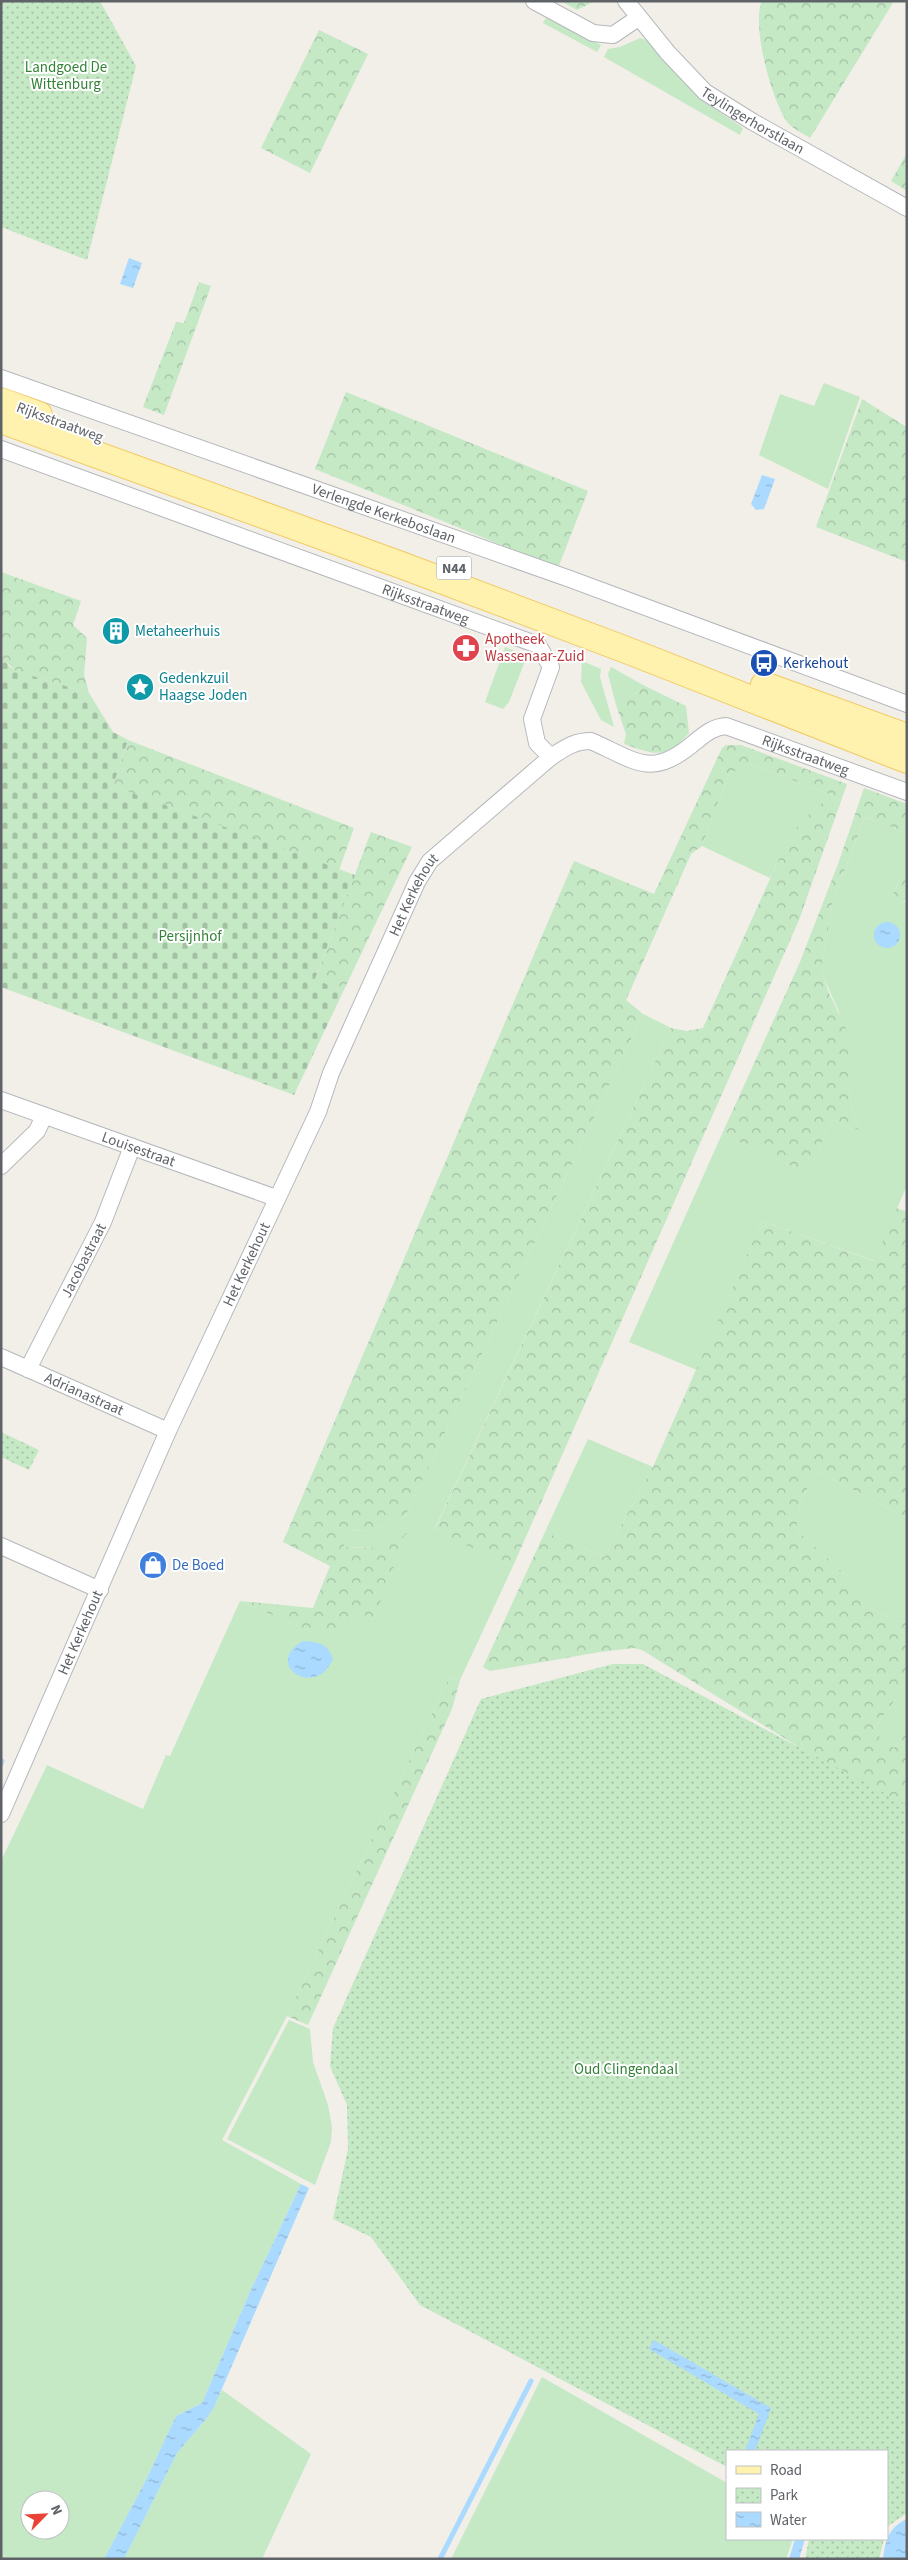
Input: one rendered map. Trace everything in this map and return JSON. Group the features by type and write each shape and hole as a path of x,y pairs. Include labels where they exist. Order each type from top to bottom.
{"main road":[{"name":"Rijksstraatweg","path":"1,401 907,737"},
{"name":"Rijksstraatweg","path":"1,420 401,565 629,651 907,760"}],"street":[{"path":"534,1 594,33 613,35 638,18"},
{"name":"Teylingerhorstlaan","path":"626,1 638,18 705,92 753,122 907,208"},
{"name":"Verlengde Kerkeboslaan","path":"1,378 570,579 907,704"},
{"name":"Rijksstraatweg","path":"1,449 538,645 551,666 532,719 537,743 551,757 570,744 591,741 650,765 657,765 677,756 711,729 726,726 907,792"},
{"name":"Het Kerkehout","path":"1,1814 168,1432 276,1198 318,1112 330,1073 417,882 430,860 445,845 551,757"},
{"name":"Louisestraat","path":"1,1100 276,1198"},
{"path":"1,1166 37,1131 44,1116"},
{"name":"Jacobastraat","path":"28,1369 103,1222 132,1147"},
{"name":"Adrianastraat","path":"1,1357 168,1432"},
{"path":"1,1546 100,1590"}],"green space":[{"name":"Landgoed De Wittenburg","path":"1,1 100,1 136,66 87,260 1,227"},
{"path":"561,1 595,1 577,10"},
{"path":"762,1 894,1 810,138 788,123 782,113 770,81 761,45 759,27 759,12"},
{"path":"547,16 601,45 597,52 543,23"},
{"path":"319,30 368,54 310,173 261,148"},
{"path":"640,38 646,40 706,103 743,128 740,135 604,57 608,49 620,47"},
{"path":"907,153 907,191 891,181"},
{"path":"199,282 211,286 164,415 143,407 176,322 184,323"},
{"path":"824,383 860,397 828,489 759,455 780,394 814,406"},
{"path":"346,392 588,491 558,568 315,469"},
{"path":"862,399 905,426 907,425 907,562 816,527"},
{"path":"1,572 81,601 73,625 87,638 84,674 89,693 16,671 3,659"},
{"path":"505,647 527,656 509,702 503,709 485,702"},
{"name":"Persijnhof","path":"1,656 16,671 89,693 113,732 128,740 113,786 355,875 315,979 343,992 294,1095 1,987"},
{"path":"582,661 601,669 600,677 614,727 601,720 581,682"},
{"path":"611,667 643,685 638,692 616,705 608,674"},
{"path":"643,685 686,706 689,733 674,748 660,753 644,751 624,744 626,734 616,705 638,692"},
{"path":"128,740 354,828 339,870 113,786"},
{"path":"726,745 741,745 847,784 799,920 513,1566 434,1531 671,1028 687,1031 703,1028 787,841 807,816 832,795 750,764 729,774 702,846 691,854 626,1000 643,1014 405,1517 370,1530 344,1531 344,1547 362,1548 386,1545 407,1532 374,1619 354,1611 345,1630 311,1632 240,1601 313,1608 330,1566 283,1542 574,861 654,894 722,748"},
{"path":"750,764 832,795 810,814 795,832 782,852 770,878 702,846 729,774"},
{"path":"864,788 907,804 907,833 865,817 833,901 822,965 823,976 848,1033 849,1088 852,1110 859,1130 831,1120 809,1174 722,1134 800,962 838,864"},
{"path":"865,817 907,833 907,864 889,903 905,902 907,899 907,1185 875,1261 762,1221 697,1370 629,1342 722,1134 809,1174 831,1120 859,1130 852,1110 839,1012 823,976 822,965 833,901"},
{"path":"371,832 412,847 343,992 315,980"},
{"path":"907,864 907,899 898,906 889,903"},
{"path":"643,1014 671,1028 434,1530 513,1566 460,1680 450,1676 287,2016 222,2140 301,2184 249,2294 202,2403 176,2416 146,2480 104,2559 1,2559 1,1861 47,1765 143,1809 166,1755 170,1756 240,1601 311,1632 354,1611 374,1619 406,1533 398,1542 377,1548 344,1547 344,1531 370,1530 405,1517"},
{"path":"897,1208 907,1212 907,1518 819,1472 802,1500 797,1515 797,1523 798,1531 850,1579 869,1608 900,1622 907,1621 907,1684 872,1731 894,1748 907,1732 907,1814 642,1650 634,1648 600,1652 490,1671 483,1667 545,1532 604,1557 653,1467 762,1221 874,1261"},
{"path":"1,1432 39,1450 29,1470 1,1457"},
{"path":"588,1439 653,1467 604,1557 545,1532"},
{"path":"819,1472 907,1518 907,1621 900,1622 869,1608 850,1579 798,1531 797,1515 799,1507"},
{"name":"Oud Clingendaal","path":"613,1664 643,1664 907,1805 907,2513 888,2526 888,2450 726,2450 726,2466 420,2305 371,2237 333,2219 348,2149 347,2105 330,2066 333,2028 481,1699"},
{"path":"450,1676 460,1680 452,1709 308,2025 287,2016"},
{"path":"907,1684 907,1732 894,1748 872,1731"},
{"path":"289,2020 310,2029 313,2062 328,2105 332,2127 331,2142 315,2185 227,2139"},
{"path":"542,2377 726,2482 726,2540 793,2540 786,2559 451,2559"},
{"path":"222,2390 311,2454 262,2559 124,2559 177,2453 207,2418"},
{"path":"809,2540 884,2540 879,2559 805,2559"}],"water":[{"path":"129,258 142,263 133,288 120,284"},
{"path":"762,475 775,479 764,509 756,510 751,504"},
{"path":"887,922 896,926 900,935 896,944 887,948 878,944 874,935 878,926"},
{"path":"303,1641 318,1643 329,1650 333,1660 323,1673 314,1677 305,1677 298,1675 288,1664 293,1648"},
{"path":"301,2184 309,2188 214,2407 177,2453 124,2559 104,2559 146,2480 176,2416 202,2403 249,2294"},
{"path":"654,2340 771,2408 755,2450 745,2450 759,2414 649,2349"},
{"path":"907,2519 907,2559 883,2559 889,2535 901,2522"},
{"path":"795,2540 805,2540 799,2559 789,2559"}],"waterway":[{"path":"440,2559 531,2381"}],"place":[{"name":"Metaheerhuis","path":"116,631"},
{"name":"Apotheek Wassenaar-Zuid","path":"466,648"},
{"name":"Kerkehout","path":"764,663"},
{"name":"Gedenkzuil Haagse Joden","path":"140,687"},
{"name":"De Boed","path":"153,1565"}]}
